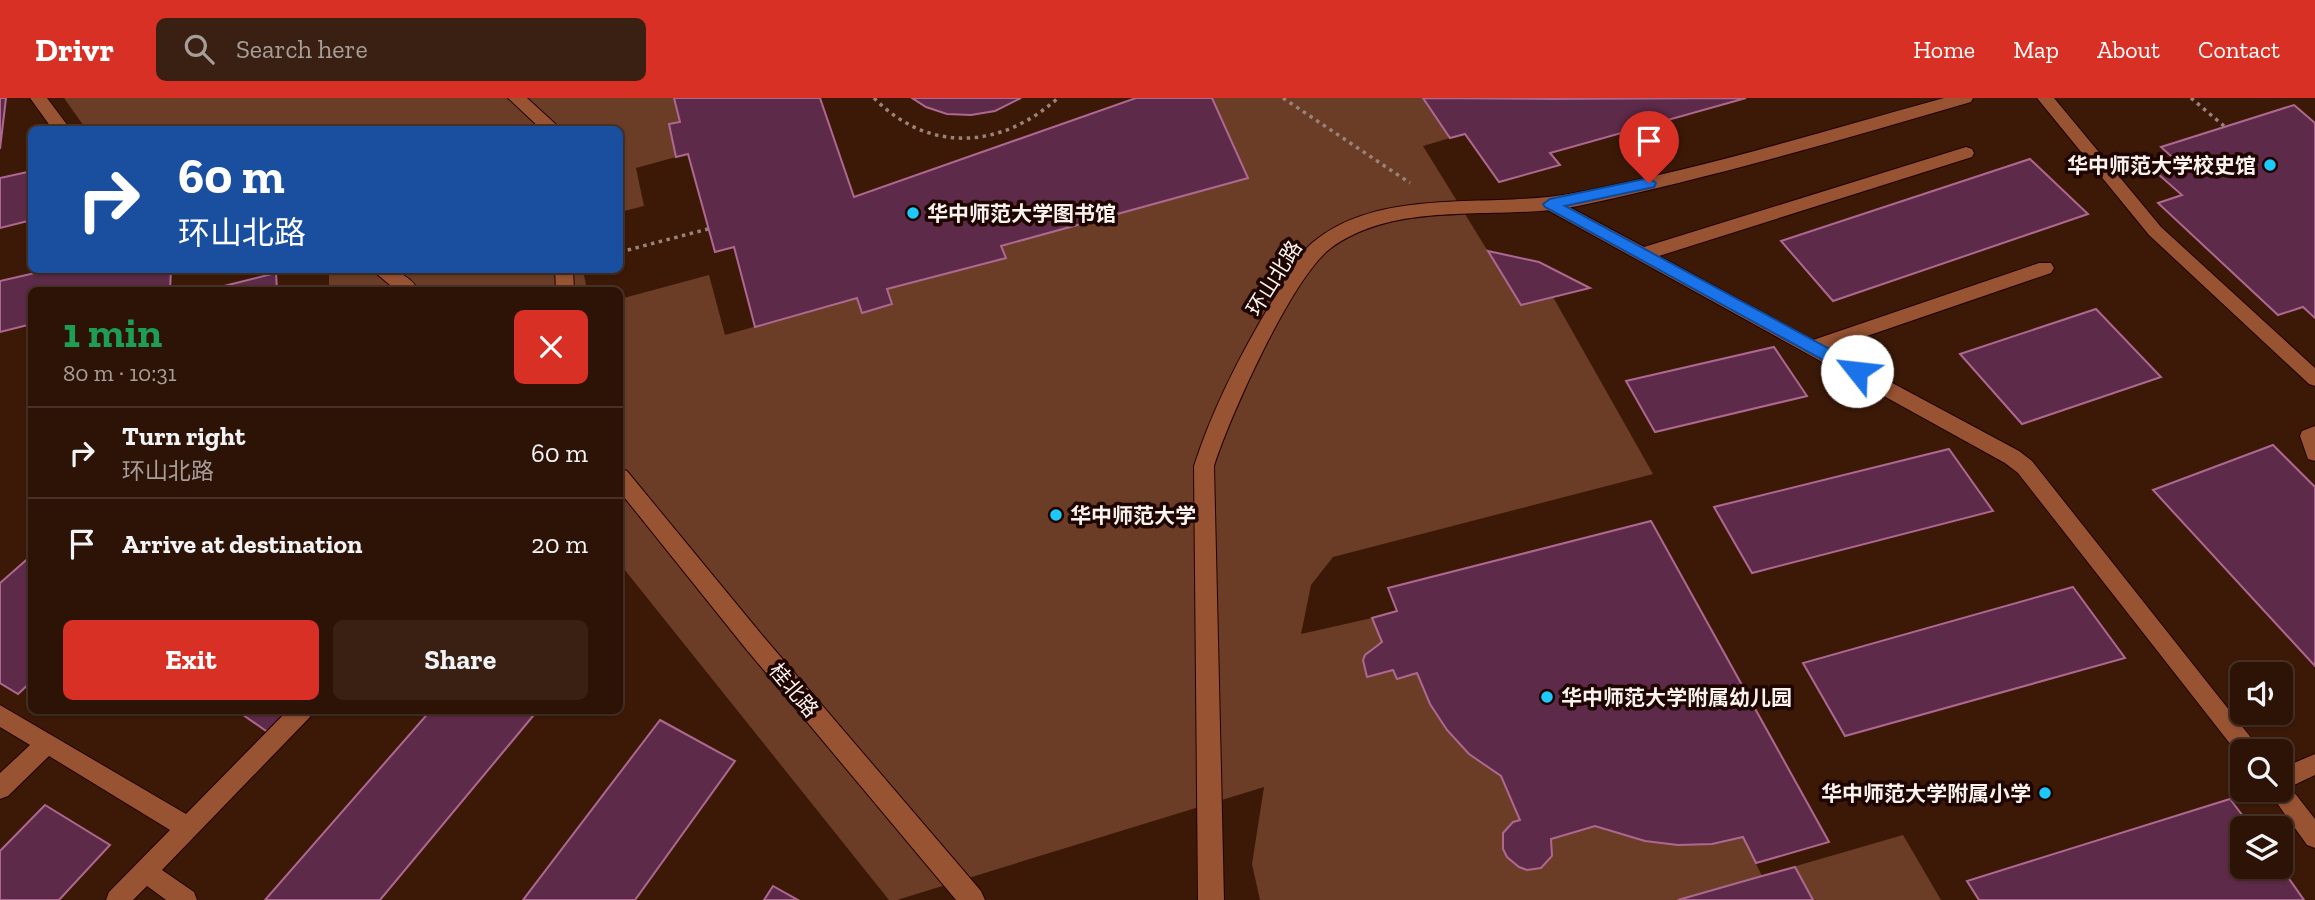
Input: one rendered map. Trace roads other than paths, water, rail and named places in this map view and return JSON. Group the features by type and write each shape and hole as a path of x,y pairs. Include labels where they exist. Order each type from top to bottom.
{"street":[{"path":"38,98 60,126"},
{"path":"516,98 549,126"},
{"name":"环山北路","path":"1211,900 1203,466 1209,443 1306,260 1322,244 1362,225 1419,209 1550,204 1668,179 1965,98"},
{"path":"385,273 405,287"},
{"name":"桂北路","path":"623,481 754,642 971,900"}],"lane":[{"path":"2045,98 2155,231 2315,379"},
{"path":"1643,254 1966,153"},
{"path":"1550,204 2012,457 2025,467 2239,739"},
{"path":"1813,347 2045,268"},
{"path":"2315,434 2309,436 2315,453"},
{"path":"117,900 299,714"},
{"path":"0,715 186,827"},
{"path":"0,788 46,745"},
{"path":"2293,774 2315,764"},
{"path":"2288,802 2315,837"},
{"path":"145,872 186,900"}],"place":[{"name":"华中师范大学校史馆","path":"2270,165"},
{"name":"华中师范大学图书馆","path":"913,213"},
{"name":"华中师范大学","path":"1056,515"},
{"name":"华中师范大学附属幼儿园","path":"1547,697"},
{"name":"华中师范大学附属小学","path":"2045,793"}]}
